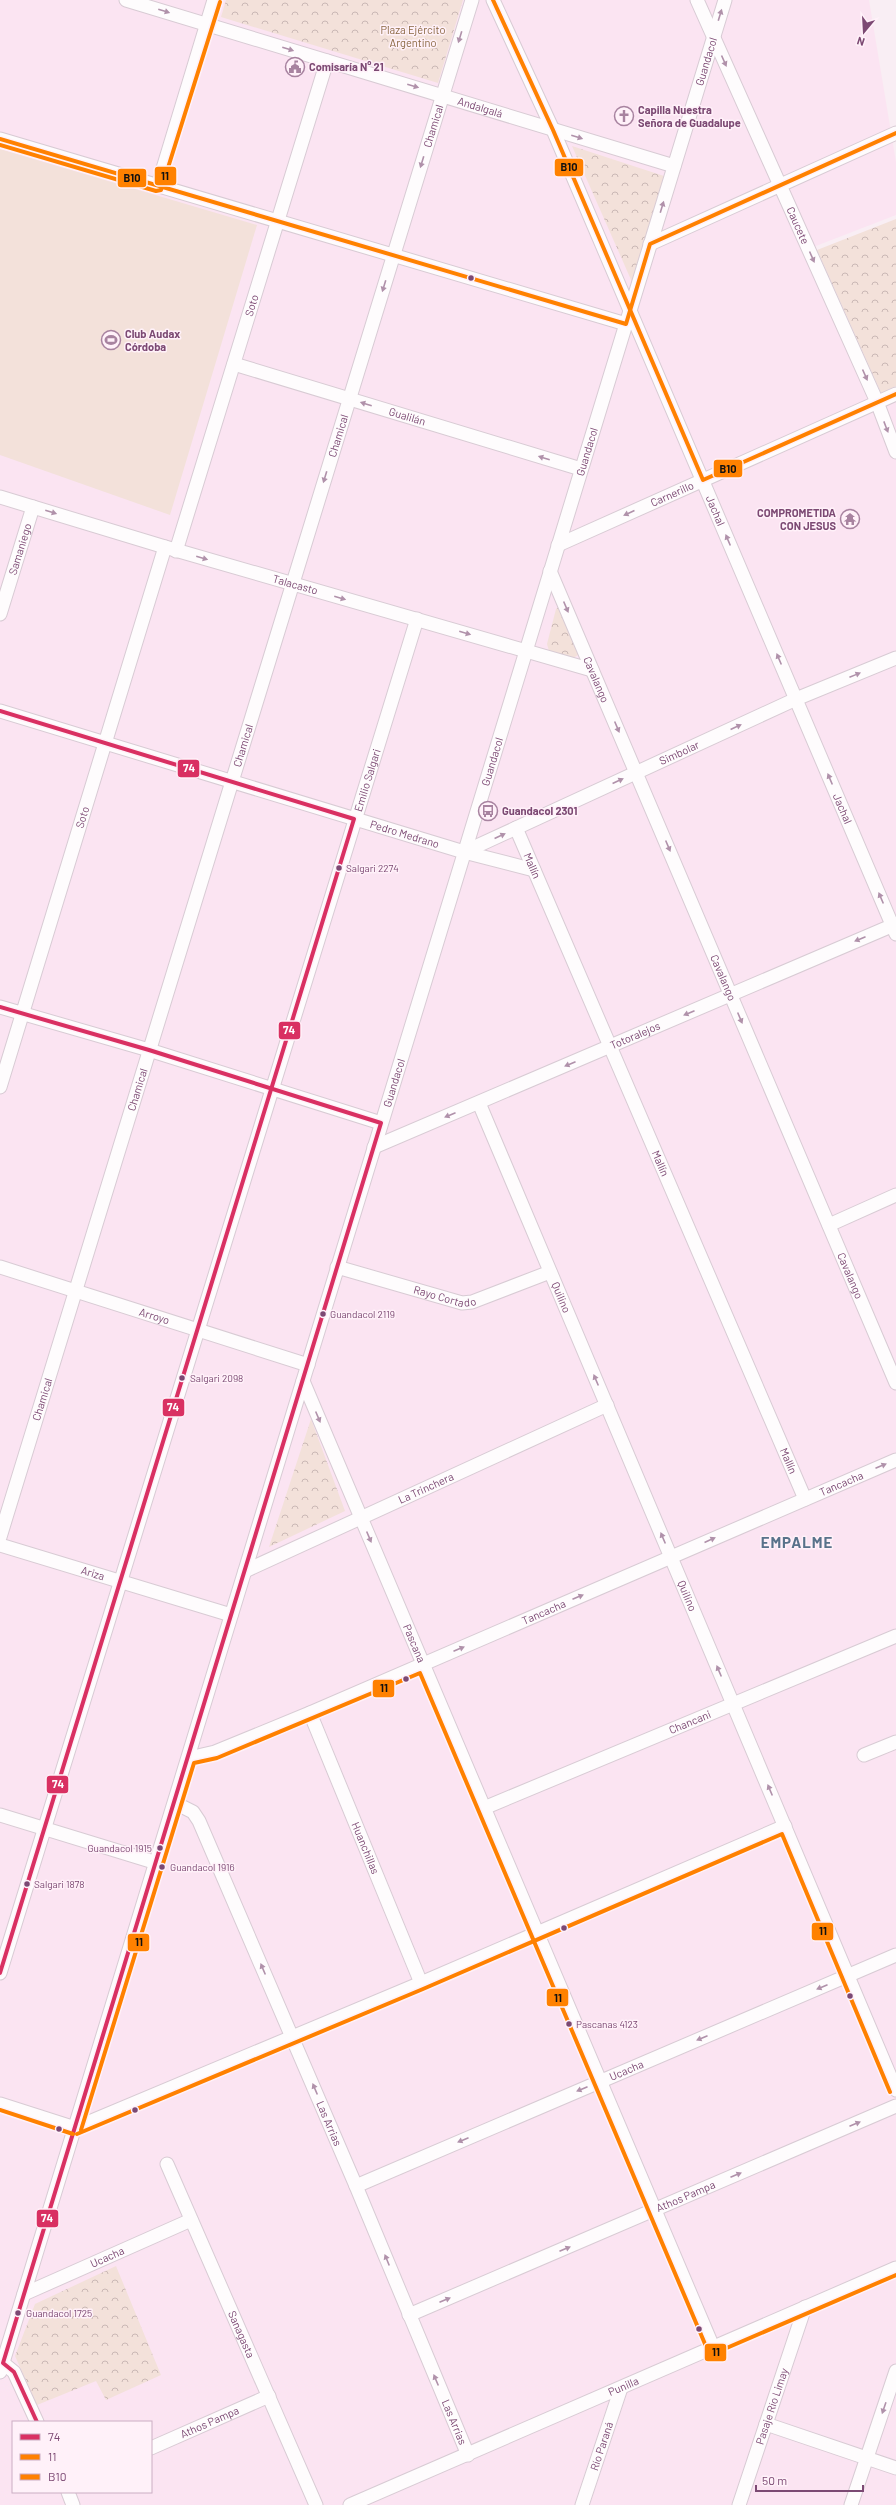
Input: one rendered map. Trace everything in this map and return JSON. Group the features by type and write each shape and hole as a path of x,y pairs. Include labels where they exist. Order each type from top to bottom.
{"street":[{"name":"Andalgalá","path":"126,0 674,166"},
{"path":"158,185 214,0"},
{"name":"Chamical","path":"0,1537 472,0"},
{"name":"Jachal","path":"493,0 553,130 895,928"},
{"name":"Caucete","path":"697,0 877,402 896,452"},
{"name":"Guandacol","path":"1,2367 189,1758 337,1267 725,0"},
{"name":"Soto","path":"0,1087 105,743 234,364 327,61"},
{"path":"650,244 779,184 896,133"},
{"path":"0,139 394,254 626,324"},
{"name":"Gualilán","path":"234,364 581,469"},
{"name":"Carnerillo","path":"558,544 896,394"},
{"name":"Talacasto","path":"0,497 170,549 592,670"},
{"name":"Samaniego","path":"0,614 33,507"},
{"name":"Cavalango","path":"550,571 896,1383"},
{"name":"Emilio Salgari","path":"0,1972 354,819 417,620"},
{"name":"Simbolar","path":"464,852 796,700 896,658"},
{"name":"Pedro Medrano","path":"0,711 464,852 534,870"},
{"name":"Mallín","path":"516,828 806,1499"},
{"name":"Totoralejos","path":"374,1147 731,995 895,928"},
{"path":"0,1007 149,1050 381,1123"},
{"name":"Quilino","path":"479,1103 896,2090"},
{"path":"829,1225 896,1195"},
{"name":"Arroyo","path":"0,1267 308,1365"},
{"name":"Rayo Cortado","path":"337,1267 462,1303 472,1302 550,1272"},
{"name":"Pascana","path":"303,1381 713,2347"},
{"name":"La Trinchera","path":"245,1571 607,1405"},
{"name":"Tancacha","path":"189,1758 215,1752 310,1713 896,1460"},
{"name":"Ariza","path":"0,1545 231,1615"},
{"name":"Chancani","path":"484,1808 896,1636"},
{"name":"Huanchillas","path":"310,1713 421,1983"},
{"path":"864,1755 896,1742"},
{"name":"Las Arrias","path":"175,1803 193,1812 199,1821 293,2037 468,2455"},
{"path":"0,1815 156,1863"},
{"path":"0,2104 75,2128 421,1983 785,1826"},
{"name":"Ucacha","path":"356,2186 896,1955"},
{"name":"Athos Pampa","path":"409,2315 896,2106"},
{"name":"Sanagasta","path":"167,2164 316,2505"},
{"name":"Ucacha","path":"24,2294 191,2220"},
{"name":"Punilla","path":"350,2505 896,2268"},
{"name":"Pasaje Río Limay","path":"739,2505 806,2307"},
{"path":"1,2367 14,2372 37,2421"},
{"path":"851,2505 896,2371"},
{"name":"Río Paraná","path":"582,2505 621,2388"},
{"name":"Athos Pampa","path":"152,2448 269,2396"},
{"path":"766,2424 896,2468"},
{"path":"68,2493 73,2505"}],"shaded area":[{"path":"0,0 869,0 896,162 896,215 803,251 875,408 896,400 896,2505 0,2505"}],"green space":[{"name":"Plaza Ejército Argentino","path":"226,0 463,0 438,83 221,17"},
{"path":"572,146 664,176 632,282"},
{"name":"Club Audax Córdoba","path":"0,149 257,225 170,515 0,455"},
{"path":"896,219 896,386 881,393 817,250"},
{"path":"560,606 580,654 573,658 549,651 547,644 556,609"},
{"path":"311,1419 345,1511 269,1547"},
{"path":"116,2266 161,2375 106,2400 96,2381 37,2405 15,2356 35,2304"}],"transit line":[{"name":"B10","path":"493,0 553,130 703,480 896,394"},
{"name":"11","path":"0,145 156,191 161,190 220,2"},
{"name":"B10","path":"0,139 626,324 650,244 896,133"},
{"name":"74","path":"0,711 354,819 0,1973"},
{"name":"74","path":"0,1007 149,1050 381,1123 3,2363 14,2372 37,2421"},
{"name":"11","path":"81,2130 194,1763 217,1758 420,1673 708,2351 715,2353 896,2275"},
{"name":"11","path":"77,2134 423,1989 782,1834 890,2092"},
{"name":"11","path":"0,2110 73,2134"}],"place":[{"name":"Comisaría N° 21","path":"295,67"},
{"name":"Capilla Nuestra Señora de Guadalupe","path":"624,116"},
{"name":"Club Audax Córdoba","path":"111,340"},
{"name":"COMPROMETIDA CON JESUS","path":"850,519"},
{"name":"Guandacol 2301","path":"488,811"},
{"name":"Salgari 2274","path":"339,868"},
{"name":"Guandacol 2119","path":"323,1314"},
{"name":"Salgari 2098","path":"182,1378"},
{"name":"Guandacol 1915","path":"160,1848"},
{"name":"Guandacol 1916","path":"162,1867"},
{"name":"Salgari 1878","path":"27,1884"},
{"name":"Pascanas 4123","path":"569,2024"},
{"name":"Guandacol 1725","path":"18,2313"}],"district":[{"name":"EMPALME","path":"797,1543"}]}
